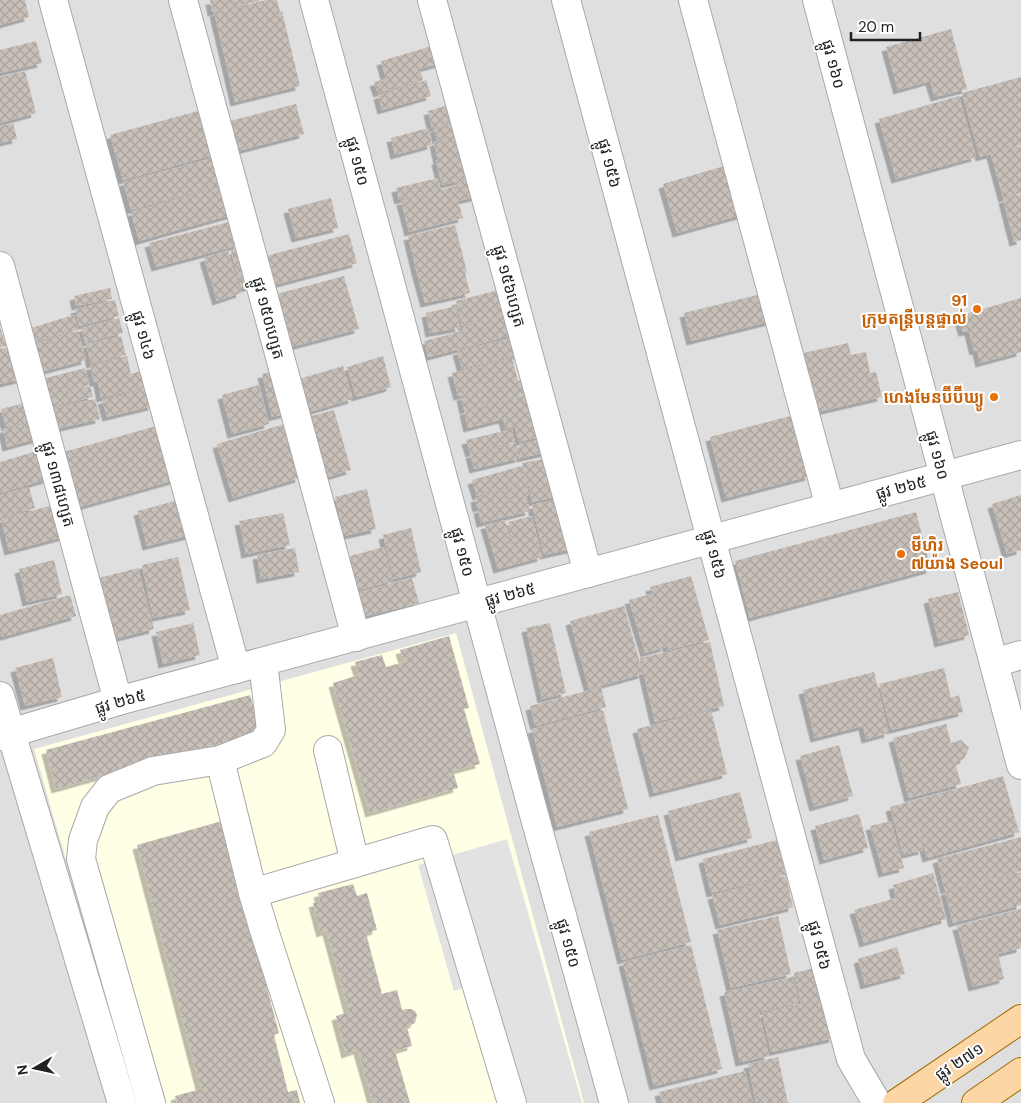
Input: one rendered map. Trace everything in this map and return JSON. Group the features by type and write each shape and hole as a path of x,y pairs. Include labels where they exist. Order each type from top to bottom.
{"main road":[{"name":"ផ្លូវ ២៧១","path":"897,1103 1021,1019"},
{"path":"976,1103 1021,1072"}],"street":[{"name":"ផ្លូវ ១៤៦","path":"53,0 236,669"},
{"name":"ផ្លូវ ១៥០ហ្សេត","path":"183,0 356,637"},
{"name":"ផ្លូវ ១៥០","path":"314,0 533,811 614,1103"},
{"name":"ផ្លូវ ១៥៦ហ្សេត","path":"432,0 588,573"},
{"name":"ផ្លូវ ១៥៦","path":"566,0 851,1059 878,1103"},
{"path":"693,0 830,507"},
{"name":"ផ្លូវ ១៦០","path":"817,0 1021,765"},
{"name":"ផ្លូវ ១៣៨ហ្សេត","path":"0,266 118,702"},
{"name":"ផ្លូវ ២៦៥","path":"5,735 236,669 1021,454"},
{"path":"994,663 1021,655"},
{"path":"151,1103 82,860 83,840 95,807 110,789 153,770 220,760 263,742 271,730 263,662"},
{"path":"0,696 5,735 122,1103"},
{"path":"328,750 355,863"},
{"path":"220,760 253,893 320,1103"},
{"path":"253,893 433,840 512,1103"}],"shaded area":[{"path":"0,0 1021,0 1021,1103 0,1103"},
{"path":"456,633 584,1103 136,1103 34,749"},
{"path":"507,839 582,1103 509,1103 475,985 454,991 418,865"}],"building":[{"path":"0,0 25,0 29,17 0,25"},
{"path":"210,0 259,0 259,1 212,12"},
{"path":"266,0 277,0 280,12 282,11 300,86 235,102 214,12"},
{"path":"951,29 967,89 935,97 930,81 898,90 886,47"},
{"path":"36,41 42,63 0,73 0,50"},
{"path":"442,43 448,61 420,69 423,80 378,93 374,82 386,79 381,61"},
{"path":"25,71 36,113 0,123 0,77"},
{"path":"1021,77 1021,145 1000,151 1021,146 1021,193 1003,198 991,154 980,157 962,93"},
{"path":"426,80 431,96 382,110 378,95"},
{"path":"959,96 976,157 896,179 879,119"},
{"path":"459,102 464,119 432,128 428,111"},
{"path":"296,104 304,134 230,153 222,123"},
{"path":"209,108 221,153 123,180 110,135"},
{"path":"464,120 467,132 437,140 434,128"},
{"path":"13,123 17,139 0,143 0,126"},
{"path":"428,128 432,145 395,155 391,138"},
{"path":"467,133 472,151 452,157 473,152 479,176 442,185 436,161 438,160 434,142"},
{"path":"223,155 230,183 131,210 123,182"},
{"path":"731,164 745,214 677,233 663,184"},
{"path":"480,177 484,195 458,201 463,218 409,232 401,201 433,192 399,200 396,188 438,178 441,190 454,186 458,199 455,183"},
{"path":"227,185 234,214 139,241 131,212"},
{"path":"1021,194 1021,240 1014,242 1003,199"},
{"path":"331,198 338,228 296,238 288,209"},
{"path":"233,221 239,245 156,267 149,243"},
{"path":"455,225 467,272 465,273 470,293 425,303 408,236"},
{"path":"349,234 357,263 270,286 262,257"},
{"path":"245,247 255,285 241,289 231,251"},
{"path":"228,250 241,293 217,301 204,258"},
{"path":"344,276 359,329 291,347 277,294"},
{"path":"510,287 516,313 462,326 456,301"},
{"path":"110,288 112,299 76,306 74,296"},
{"path":"765,293 772,321 691,341 684,313"},
{"path":"1021,298 1021,352 980,363 977,350 974,351 969,331 963,332 958,316"},
{"path":"115,300 119,316 79,326 75,309"},
{"path":"456,306 460,328 515,313 520,333 464,348 458,326 458,328 430,333 426,313"},
{"path":"74,315 78,330 28,344 24,330"},
{"path":"119,318 123,333 85,343 81,328"},
{"path":"0,328 6,346 0,347"},
{"path":"78,331 86,360 41,372 34,344"},
{"path":"459,332 463,348 428,357 424,341"},
{"path":"121,336 126,355 91,364 86,344"},
{"path":"515,337 519,355 462,369 457,351"},
{"path":"848,343 851,355 866,352 870,373 876,372 882,397 813,413 799,354"},
{"path":"12,346 21,379 0,384 0,349"},
{"path":"127,356 131,374 144,370 148,387 101,398 98,382 94,382 90,366"},
{"path":"383,356 391,387 356,397 347,367"},
{"path":"512,358 518,381 521,380 524,394 464,410 461,396 516,380 458,396 452,373"},
{"path":"343,366 353,399 302,414 292,381"},
{"path":"85,368 90,385 43,397 39,380"},
{"path":"281,370 292,412 272,417 262,374"},
{"path":"259,385 269,424 232,434 222,395"},
{"path":"90,386 93,397 46,408 44,397"},
{"path":"148,388 153,406 107,417 102,400"},
{"path":"537,391 542,409 522,414 542,410 544,420 525,425 544,421 548,435 519,442 515,427 506,429 503,419 468,428 464,411"},
{"path":"95,399 100,419 56,429 51,408"},
{"path":"33,401 38,419 6,427 1,409"},
{"path":"334,410 351,470 322,479 304,418"},
{"path":"794,415 810,476 726,498 710,437"},
{"path":"40,420 44,437 7,447 3,429"},
{"path":"285,424 300,478 233,498 217,444"},
{"path":"160,425 175,480 76,508 60,453"},
{"path":"512,429 515,442 470,453 466,440"},
{"path":"549,438 552,451 521,458 519,444"},
{"path":"516,443 520,458 474,469 470,454"},
{"path":"40,450 48,479 0,493 0,462"},
{"path":"550,458 559,479 527,486 522,463"},
{"path":"521,466 526,483 477,496 472,480"},
{"path":"558,480 561,496 532,502 529,486"},
{"path":"526,484 529,495 477,508 475,498"},
{"path":"29,487 35,508 0,518 0,495"},
{"path":"367,489 376,529 344,536 335,497"},
{"path":"1021,495 1021,550 1007,554 992,504"},
{"path":"526,496 530,511 481,523 478,509"},
{"path":"564,498 576,548 544,555 532,505"},
{"path":"182,499 191,535 147,546 138,511"},
{"path":"61,503 70,535 9,551 1,519"},
{"path":"916,512 931,569 750,618 735,561"},
{"path":"283,513 290,545 246,554 239,521"},
{"path":"532,516 542,557 498,569 485,525 505,520 517,561 508,522"},
{"path":"411,528 421,572 394,579 383,535"},
{"path":"384,547 393,581 359,590 350,556"},
{"path":"295,548 299,572 261,579 257,555"},
{"path":"178,557 190,610 153,618 142,565"},
{"path":"54,560 62,594 27,602 19,569"},
{"path":"138,568 154,629 110,640 95,579"},
{"path":"691,576 709,640 668,650 650,587"},
{"path":"412,578 419,603 358,618 352,594"},
{"path":"958,592 969,635 939,643 928,599"},
{"path":"651,594 666,647 645,653 629,600"},
{"path":"70,595 76,616 2,637 0,615"},
{"path":"624,606 643,674 589,689 570,621"},
{"path":"193,623 200,655 163,664 156,632"},
{"path":"550,623 566,693 542,699 526,628"},
{"path":"449,636 469,708 464,709 480,764 453,771 458,788 370,813 333,683 359,675 355,662 382,655 386,667 404,662 400,650"},
{"path":"710,642 724,706 655,722 640,658"},
{"path":"53,658 62,697 25,706 15,668"},
{"path":"944,668 951,698 959,695 963,712 891,730 879,684"},
{"path":"874,672 889,733 866,739 863,726 815,738 803,690"},
{"path":"601,687 606,707 535,726 530,706"},
{"path":"250,695 261,732 56,789 46,750"},
{"path":"603,710 628,809 557,827 532,729"},
{"path":"711,710 727,774 654,793 637,729"},
{"path":"946,724 951,743 961,740 969,748 964,759 955,762 961,784 909,798 893,738"},
{"path":"839,745 853,796 814,807 800,756"},
{"path":"1003,776 1019,832 927,858 918,825 923,850 903,855 890,807"},
{"path":"740,792 752,838 680,857 668,811"},
{"path":"859,814 868,848 824,860 815,826"},
{"path":"658,815 691,942 622,960 589,832"},
{"path":"222,821 279,1033 274,1035 288,1092 297,1090 300,1103 177,1103 175,1096 201,1089 137,845"},
{"path":"891,821 904,868 883,873 870,826"},
{"path":"1021,837 1021,871 945,890 937,859"},
{"path":"777,840 786,875 711,893 703,859"},
{"path":"1021,872 1021,905 953,923 945,891"},
{"path":"933,873 946,919 864,943 854,910 896,898 893,885"},
{"path":"786,876 793,907 720,925 712,895"},
{"path":"353,884 357,896 367,893 377,930 366,933 382,994 397,990 402,1010 411,1009 417,1015 415,1023 407,1027 412,1046 395,1051 410,1103 373,1103 358,1050 346,1054 336,1016 349,1012 327,931 321,933 313,903 320,901 318,893"},
{"path":"1021,909 1021,948 998,954 1004,979 973,987 957,926"},
{"path":"778,916 791,974 731,988 717,930"},
{"path":"691,945 722,1069 654,1086 623,962"},
{"path":"897,947 905,974 865,985 858,959"},
{"path":"818,967 834,1038 771,1052 762,1013 801,1004 794,973"},
{"path":"793,977 799,1003 759,1012 769,1056 740,1062 724,992"},
{"path":"778,1057 788,1103 756,1103 748,1064"},
{"path":"745,1071 753,1103 662,1103 659,1092"}],"place":[{"name":"91 ក្រុមតន្រ្តីបន្តផ្ទាល់","path":"977,309"},
{"name":"ហេងមែនប៊ីប៊ីឃ្យូ","path":"994,397"},
{"name":"មីហិរ ៧យ៉ាង Seoul","path":"901,554"}]}
